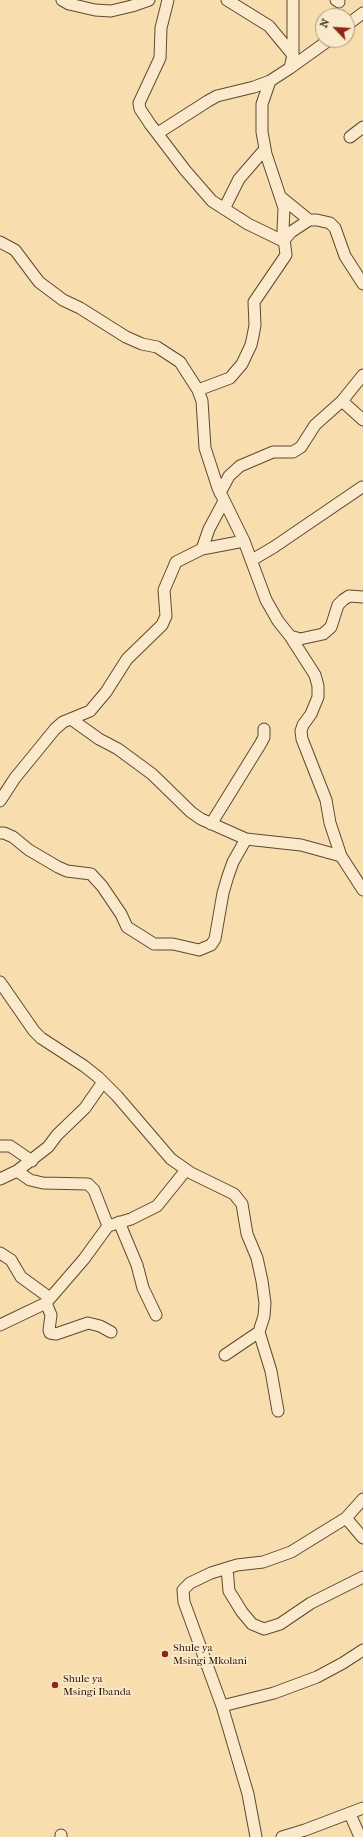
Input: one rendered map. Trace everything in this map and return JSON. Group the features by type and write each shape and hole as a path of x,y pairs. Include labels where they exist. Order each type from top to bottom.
{"street":[{"path":"62,0 69,4 95,10 111,11 149,0"},
{"path":"168,0 161,28 160,58 139,103 140,109 185,170 212,200 248,224 283,241"},
{"path":"227,0 269,26 293,55"},
{"path":"290,68 293,55 293,0"},
{"path":"158,133 208,100 270,81 319,48"},
{"path":"198,390 230,378 242,364 253,336 255,325 254,302 264,285 284,260 286,250 283,241 284,208 265,149 262,132 262,104 270,81"},
{"path":"350,137 363,127"},
{"path":"224,209 239,180 265,149"},
{"path":"282,198 309,220 325,221 335,228 345,256 363,284"},
{"path":"283,241 291,232 309,220"},
{"path":"1,243 15,250 39,282 64,300 80,308 126,337 142,344 157,347 168,353 180,362 198,390 202,401 207,458 222,497 244,540 266,600 278,621 290,636 315,675 318,686 318,698 301,731 302,738 326,800 330,824 341,856 363,890"},
{"path":"202,549 229,476 240,466 273,452 293,452 301,447 315,425 342,401 363,375"},
{"path":"342,401 363,420"},
{"path":"252,560 274,547 362,487"},
{"path":"0,801 15,778 55,729 63,722 90,711 106,692 127,659 162,625 166,616 164,590 176,562 202,549 244,540"},
{"path":"290,636 300,639 323,634 331,627 338,605 343,600 349,596 363,597"},
{"path":"71,719 99,739 118,749 152,774 191,812 211,824 246,839 301,845 341,856"},
{"path":"211,824 261,743 264,737 264,729"},
{"path":"0,833 13,837 29,850 58,867 67,871 91,874 96,878 117,908 127,927 154,944 169,944 199,950 211,945 215,939 223,893 228,876 233,862 246,839"},
{"path":"0,982 34,1031 41,1038 84,1066 103,1082 117,1096 165,1153 186,1170 234,1194 242,1204 247,1234 257,1258 262,1280 265,1303 264,1316 259,1332 271,1371 278,1411"},
{"path":"0,1178 17,1171 32,1161 48,1147 57,1135 85,1108 103,1082"},
{"path":"0,1146 10,1146 32,1161"},
{"path":"0,1325 48,1300 64,1284 108,1226 141,1215 157,1206 186,1170"},
{"path":"17,1171 30,1180 43,1183 88,1184 94,1190 108,1226"},
{"path":"119,1222 137,1265 142,1288 156,1315"},
{"path":"0,1253 11,1260 21,1277 48,1300 51,1315 50,1333 56,1334 88,1323 100,1326 111,1332"},
{"path":"225,1355 259,1332"},
{"path":"256,1837 248,1794 222,1706 198,1642 182,1593 190,1582 227,1568 264,1562 281,1556 346,1518 363,1499"},
{"path":"346,1518 363,1538"},
{"path":"227,1568 228,1591 252,1624 264,1629 280,1624 311,1603 363,1577"},
{"path":"222,1706 274,1693 317,1677 363,1650"},
{"path":"282,1837 350,1814 363,1808"},
{"path":"350,1814 360,1837"}],"place":[{"name":"Shule ya Msingi Mkolani","path":"165,1654"},
{"name":"Shule ya Msingi Ibanda","path":"55,1685"}]}
